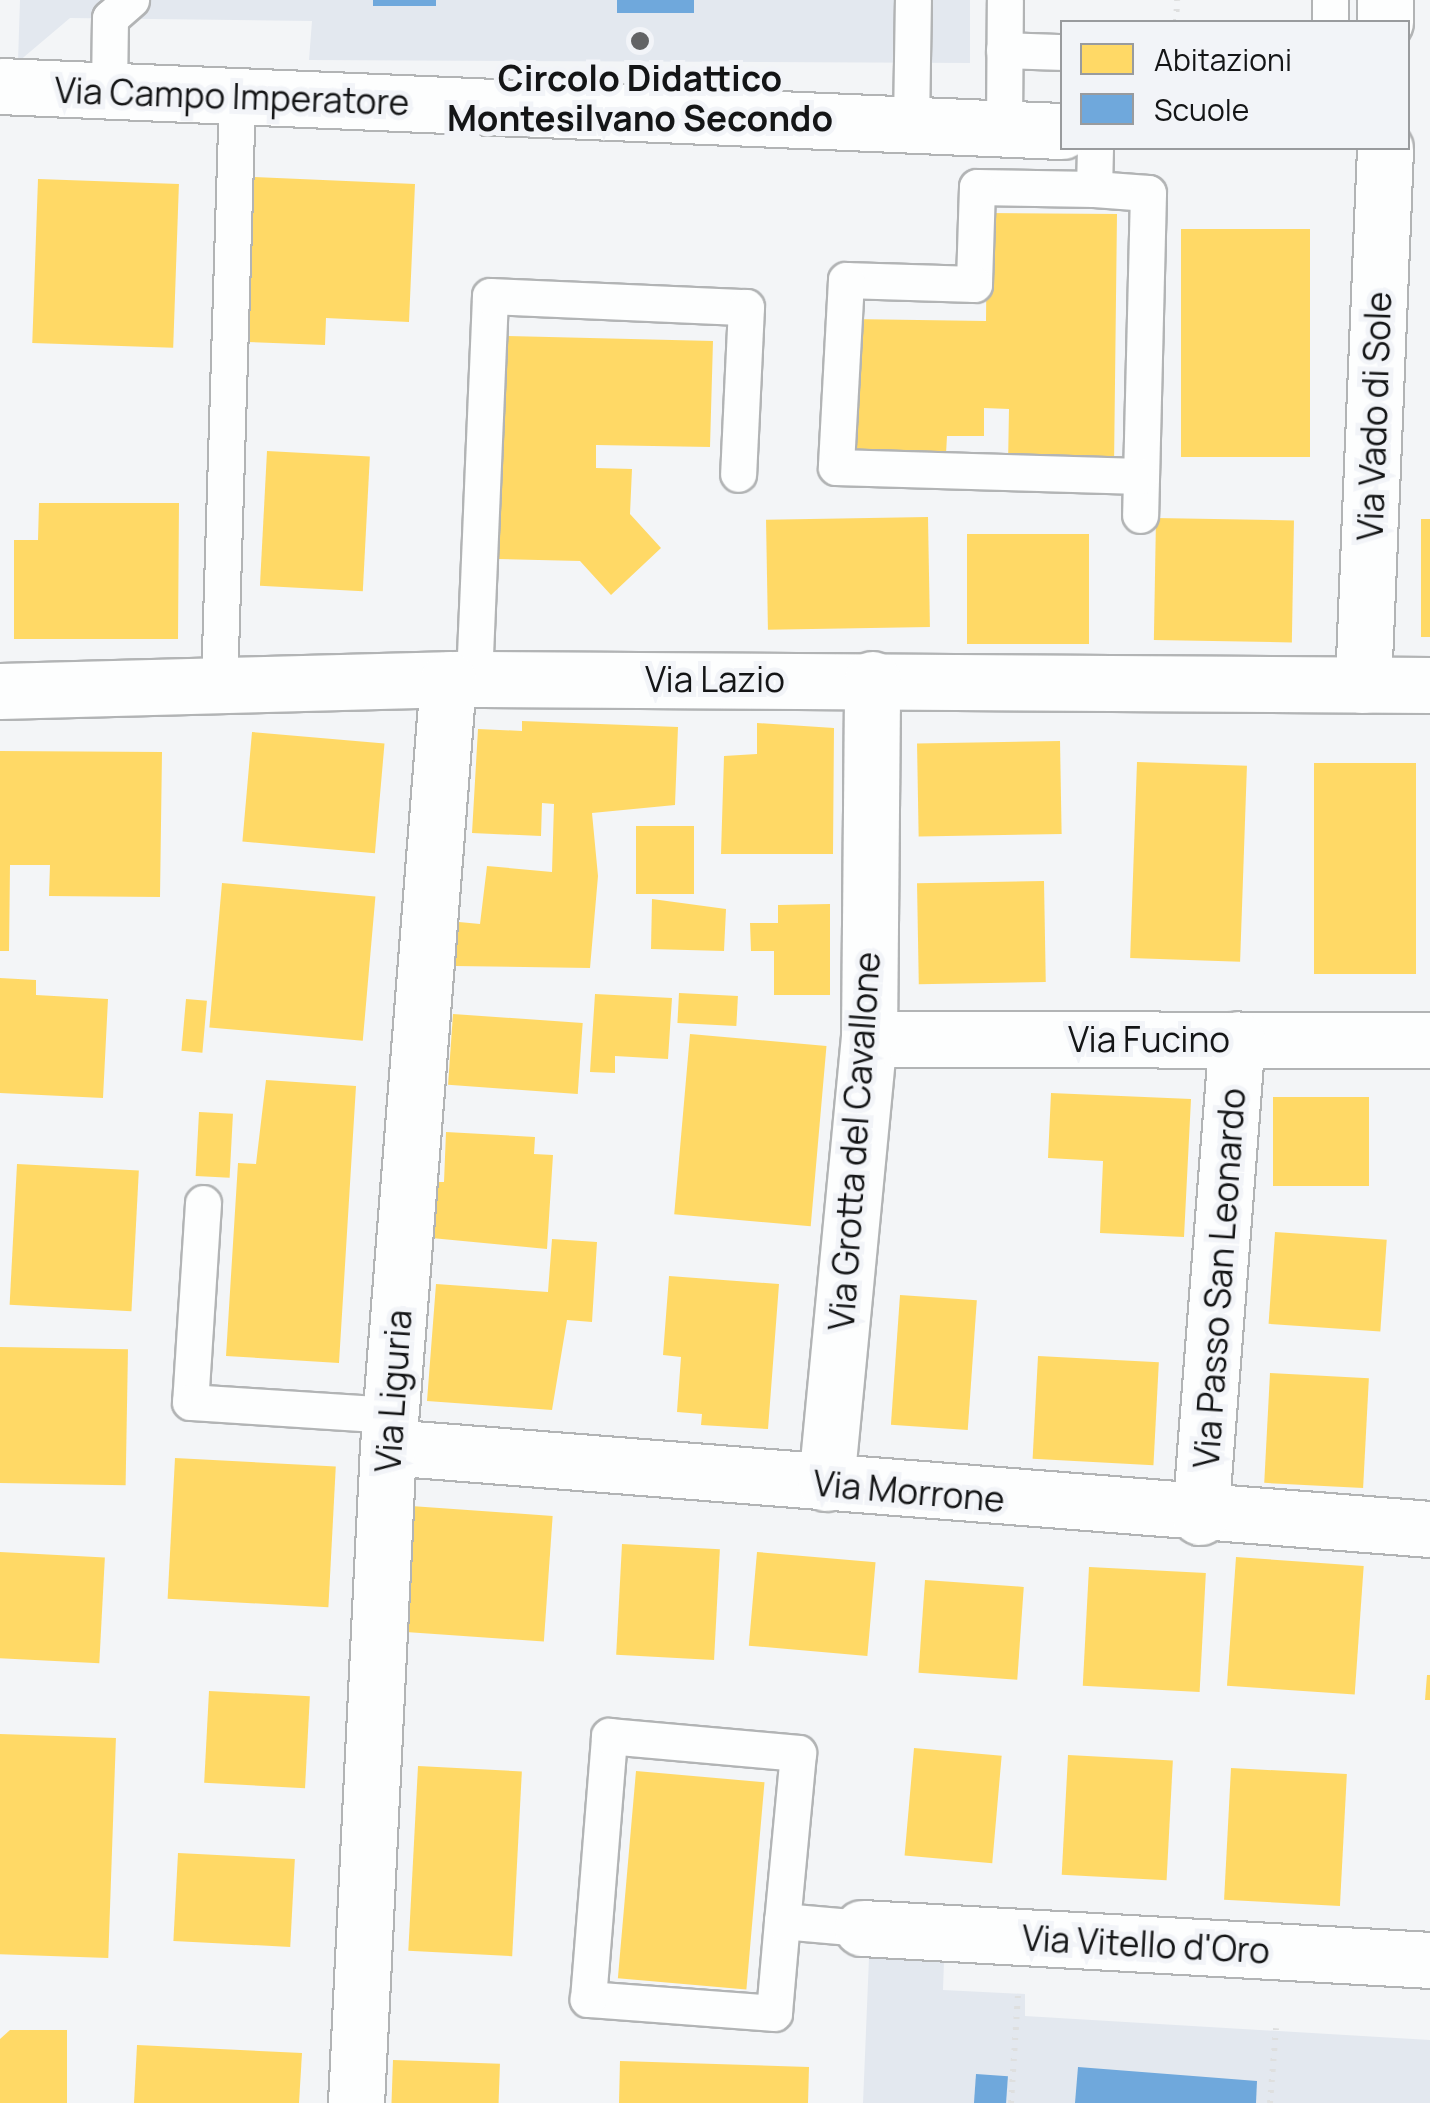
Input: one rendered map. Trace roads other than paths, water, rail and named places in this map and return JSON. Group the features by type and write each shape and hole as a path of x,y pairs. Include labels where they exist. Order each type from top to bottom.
{"street":[{"name":"Via Campo Imperatore","path":"0,86 1060,130"},
{"name":"Via Vado di Sole","path":"1363,684 1386,150"},
{"name":"Via Lazio","path":"0,691 461,679 1430,685"},
{"name":"Via Liguria","path":"356,2103 389,1431 461,679"},
{"name":"Via Grotta del Cavallone","path":"826,1483 868,1039 872,679"},
{"name":"Via Fucino","path":"868,1039 1430,1040"},
{"name":"Via Passo San Leonardo","path":"1200,1517 1237,1040"},
{"name":"Via Morrone","path":"389,1431 826,1483 1200,1517 1430,1529"},
{"name":"Via Vitello d'Oro","path":"862,1928 1430,1960"}],"lane":[{"path":"109,90 110,18 131,0"},
{"path":"911,124 913,0"},
{"path":"1005,0 1004,50 993,128 977,187 974,284 846,280 836,466 1140,476"},
{"path":"1004,50 1060,52"},
{"path":"219,685 237,96"},
{"path":"1094,189 1095,150"},
{"path":"977,187 1148,193 1140,515"},
{"path":"461,679 490,296 746,306 738,474"},
{"path":"202,1203 190,1402 389,1431"},
{"path":"609,1736 798,1754 782,1921 774,2013 588,1999 609,1736"},
{"path":"782,1921 862,1928"}],"place":[{"name":"Circolo Didattico Montesilvano Secondo","path":"640,41"}]}
